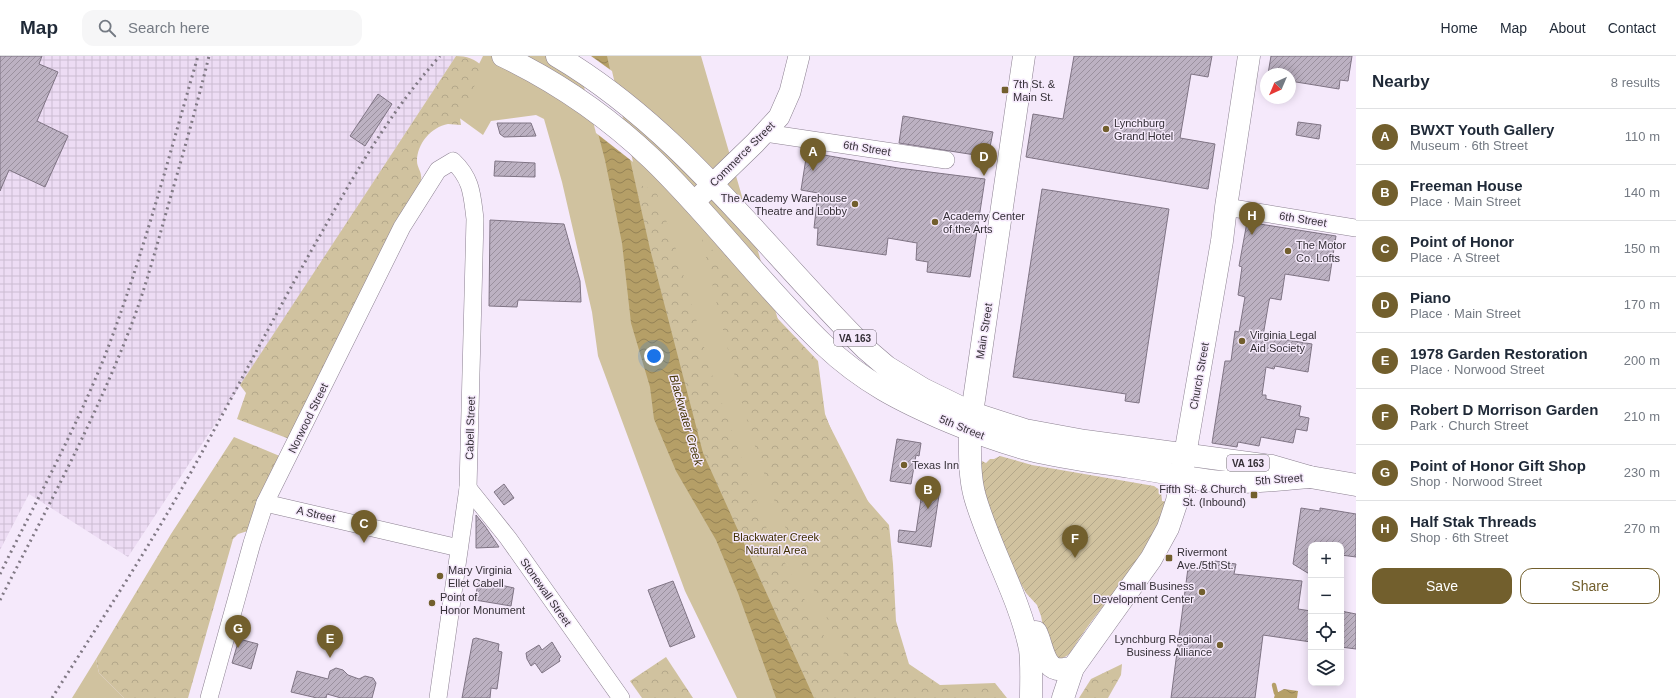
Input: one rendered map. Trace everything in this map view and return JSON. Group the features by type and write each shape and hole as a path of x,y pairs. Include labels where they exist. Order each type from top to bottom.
{"main road":[{"name":"5th Street","path":"503,56 564,91 619,130 653,160 694,202 747,263 825,345 870,383 936,417 1056,436 1272,466 1310,477 1356,485"},
{"name":"5th Street","path":"557,56 595,80 644,118 679,150 868,351 903,378 1002,442 1032,451 1072,459 1223,482 1253,482 1310,477"},
{"name":"Main Street","path":"1015,600 992,546 974,496 970,458 971,422 1024,56"},
{"name":"Church Street","path":"1063,698 1073,668 1152,559 1168,528 1177,501 1222,241 1249,56"},
{"path":"1015,600 1031,620 1041,642 1044,657 1051,666 1057,669 1073,668"},
{"path":"1015,600 1030,650 1031,698"}],"street":[{"name":"Commerce Street","path":"694,202 745,153 779,117 790,92 799,56"},
{"name":"6th Street","path":"765,133 946,160"},
{"name":"Cabell Street","path":"438,698 468,488 475,219 471,186 463,171 454,161"},
{"name":"Norwood Street","path":"208,698 253,539 266,503 402,227 438,170 454,161"},
{"name":"6th Street","path":"1226,207 1356,228"},
{"name":"Stonewall Street","path":"468,488 508,538 621,698"},
{"name":"A Street","path":"266,503 459,548"}],"shaded area":[{"path":"0,56 456,56 128,557 29,494 0,550"}],"green space":[{"path":"456,56 471,58 483,67 460,118 461,125 448,124 436,129 426,137 419,148 417,161 421,177 420,185 292,440 237,419 246,393 240,385"},
{"name":"Blackwater Creek Natural Area","path":"483,56 701,56 781,330 875,515 872,603 918,685 941,698 737,698 685,591 598,356 592,312 562,182 544,119 536,115 491,121 483,135 454,114"},
{"path":"635,183 656,191 676,249 713,378 767,529 840,666 850,667 800,562 777,508 757,453 727,347 702,239 818,361 825,414 852,483 889,525 896,621 909,664 940,685 995,683 1007,698 814,698 703,453 650,249"},
{"path":"234,437 282,457 251,530 238,534 233,539 188,698 124,698 99,673 96,659 171,534"},
{"path":"1000,456 1032,465 1154,486 1161,491 1162,501 1168,502 1158,528 1144,551 1123,581 1090,623 1070,653 1064,657 1053,657 1045,637 1041,616 1037,605 1026,593 1021,584 1006,552 986,501 980,466 982,461 986,463 990,459"},
{"path":"666,657 693,698 642,698 630,681"},
{"path":"96,659 99,673 124,698 72,698"},
{"path":"1122,664 1121,675 1108,698 1079,698 1091,679"}],"water":[{"name":"Blackwater Creek","path":"578,56 607,56 650,249 703,453 814,698 776,698 738,593 716,540 676,471 654,419 650,387 631,323 622,243 605,160"},
{"path":"1284,689 1298,691 1297,698 1274,698 1275,694"}],"pier":[{"path":"576,56 591,56 612,71 633,162 596,133"}],"building":[{"path":"0,56 42,56 39,64 58,72 37,121 68,136 45,187 9,170 0,191"},
{"name":"Lynchburg Grand Hotel","path":"1074,56 1212,56 1208,77 1191,74 1180,138 1215,144 1208,189 1026,157 1033,114 1063,119"},
{"path":"1271,56 1352,56 1348,81 1340,80 1339,89 1296,82 1296,68 1269,68"},
{"path":"378,94 392,104 365,146 350,136"},
{"path":"903,116 993,132 988,157 899,143"},
{"path":"1298,122 1321,125 1319,139 1296,135"},
{"path":"497,123 531,123 536,136 504,137 500,134"},
{"path":"807,152 898,168 985,179 970,277 927,272 928,262 916,260 917,243 888,238 886,255 817,245 818,228 814,228 818,193 801,190"},
{"path":"495,161 535,163 535,177 494,176"},
{"path":"1042,189 1169,209 1139,403 1125,401 1126,394 1013,377"},
{"path":"490,220 564,224 580,281 581,302 518,300 517,307 489,306"},
{"path":"1247,222 1336,236 1329,281 1285,274 1281,300 1270,298 1269,301 1263,336 1312,344 1308,372 1275,366 1274,369 1266,367 1262,395 1266,395 1266,399 1301,406 1299,416 1309,418 1307,431 1296,429 1293,443 1261,437 1259,446 1238,442 1237,447 1212,443 1225,361 1231,361 1235,331 1239,332 1245,297 1238,295 1242,267 1239,266"},
{"name":"Texas Inn","path":"897,439 921,443 919,456 916,455 911,484 890,481"},
{"path":"504,484 514,498 504,505 494,492"},
{"path":"923,486 940,489 931,547 898,542 899,530 916,532"},
{"path":"1301,508 1320,511 1320,508 1356,514 1356,557 1344,555 1344,542 1308,542 1308,573 1293,564"},
{"path":"476,515 485,526 499,547 476,548"},
{"name":"Lynchburg Regional Business Alliance","path":"1215,561 1236,564 1234,574 1302,581 1298,609 1308,611 1308,642 1263,635 1255,698 1171,698 1188,568 1213,571"},
{"path":"673,581 695,637 670,647 648,590"},
{"path":"487,582 514,588 511,606 475,600 478,583 486,584"},
{"path":"1344,612 1356,614 1356,649 1344,647"},
{"path":"476,638 499,644 498,651 502,652 497,689 491,688 490,698 462,698 473,639"},
{"path":"239,639 258,644 251,669 232,663"},
{"path":"552,642 561,657 559,659 560,661 542,673 535,663 531,666 527,659 526,653 539,645 542,650"},
{"path":"336,668 343,670 348,675 359,679 365,676 373,678 376,683 372,698 341,698 327,694 326,698 317,698 291,692 297,671 328,679 330,671"}],"waterway":[{"path":"1274,685 1276,693"}],"railway":[{"path":"0,574 69,437 106,353 144,243 198,56"},
{"path":"0,600 84,434 129,331 140,302 209,56"},
{"path":"52,698 132,572 189,476 298,274 354,176 394,114 440,56"}],"place":[{"name":"7th St. & Main St.","path":"1005,90"},
{"name":"Lynchburg Grand Hotel","path":"1106,129"},
{"name":"BWXT Youth Gallery","path":"813,171"},
{"name":"Piano","path":"984,176"},
{"name":"The Academy Warehouse Theatre and Lobby","path":"855,204"},
{"name":"Academy Center of the Arts","path":"935,222"},
{"name":"Half Stak Threads","path":"1252,235"},
{"name":"The Motor Co. Lofts","path":"1288,251"},
{"name":"Virginia Legal Aid Society","path":"1242,341"},
{"name":"Texas Inn","path":"904,465"},
{"name":"Fifth St. & Church St. (Inbound)","path":"1254,495"},
{"name":"Freeman House","path":"928,509"},
{"name":"Point of Honor","path":"364,543"},
{"name":"Robert D Morrison Garden","path":"1075,558"},
{"name":"Rivermont Ave./5th St.","path":"1169,558"},
{"name":"Mary Virginia Ellet Cabell","path":"440,576"},
{"name":"Small Business Development Center","path":"1202,592"},
{"name":"Point of Honor Monument","path":"432,603"},
{"name":"Lynchburg Regional Business Alliance","path":"1220,645"},
{"name":"Point of Honor Gift Shop","path":"238,648"},
{"name":"1978 Garden Restoration","path":"330,658"}]}
